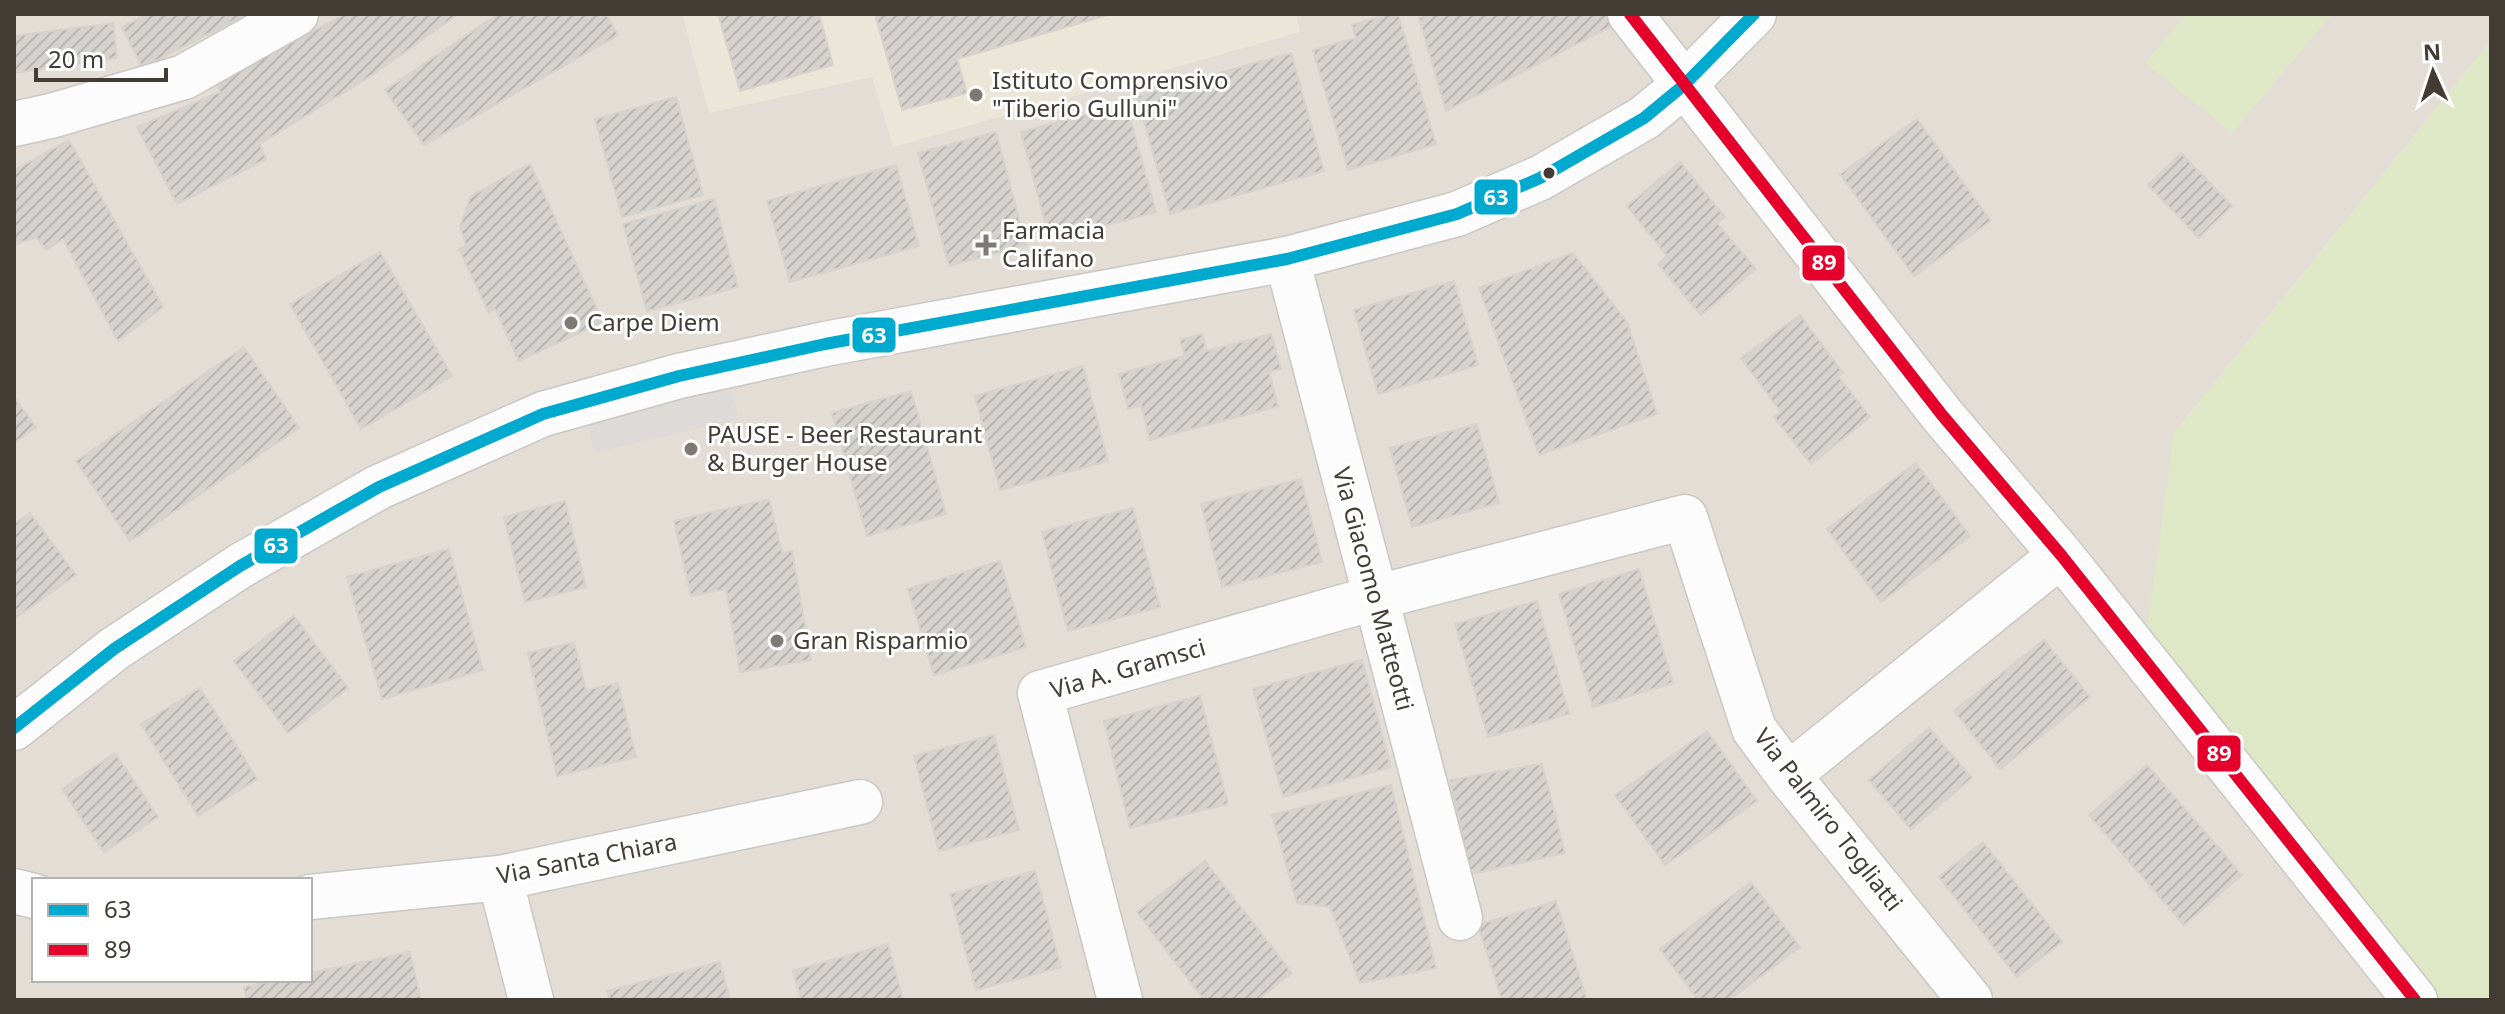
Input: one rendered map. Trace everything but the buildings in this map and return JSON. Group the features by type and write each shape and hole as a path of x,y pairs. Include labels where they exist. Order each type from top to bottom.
{"street":[{"path":"14,124 184,77 296,14"},
{"path":"1630,14 1942,415 2061,555 2415,1000"},
{"path":"14,728 114,649 240,566 379,487 543,414 679,376 825,344 1287,259 1457,214 1553,170 1644,118 1684,85 1754,14"},
{"name":"Via Giacomo Matteotti","path":"1287,259 1460,918"},
{"name":"Via Palmiro Togliatti","path":"1374,598 1685,517 1754,729 1970,1000"},
{"path":"1788,775 2061,555"},
{"name":"Via A. Gramsci","path":"1120,998 1040,693 1374,598"},
{"name":"Via Santa Chiara","path":"312,897 500,878 860,802"},
{"path":"500,878 531,1000"}],"shaded area":[{"path":"14,14 2491,14 2491,41 2174,433 2415,1000 14,1000"},
{"name":"Istituto Comprensivo \"Tiberio Gulluni\"","path":"682,14 1296,14 1300,32 893,147 872,77 709,113"},
{"path":"730,385 739,419 594,453 588,422"}],"green space":[{"path":"2186,14 2332,14 2232,133 2145,63"},
{"path":"2491,41 2491,1000 2415,1000 2143,658 2174,433"}],"transit line":[{"name":"89","path":"1630,14 1942,415 2061,555 2415,1000"},
{"name":"63","path":"14,728 114,649 240,566 379,487 543,414 679,376 825,344 1287,259 1457,214 1540,178 1644,118 1684,85 1754,14"}],"place":[{"name":"Istituto Comprensivo \"Tiberio Gulluni\"","path":"976,95"},
{"name":"Farmacia Califano","path":"986,245"},
{"name":"Carpe Diem","path":"571,323"},
{"name":"PAUSE - Beer Restaurant & Burger House","path":"691,449"},
{"name":"Gran Risparmio","path":"777,641"}]}
